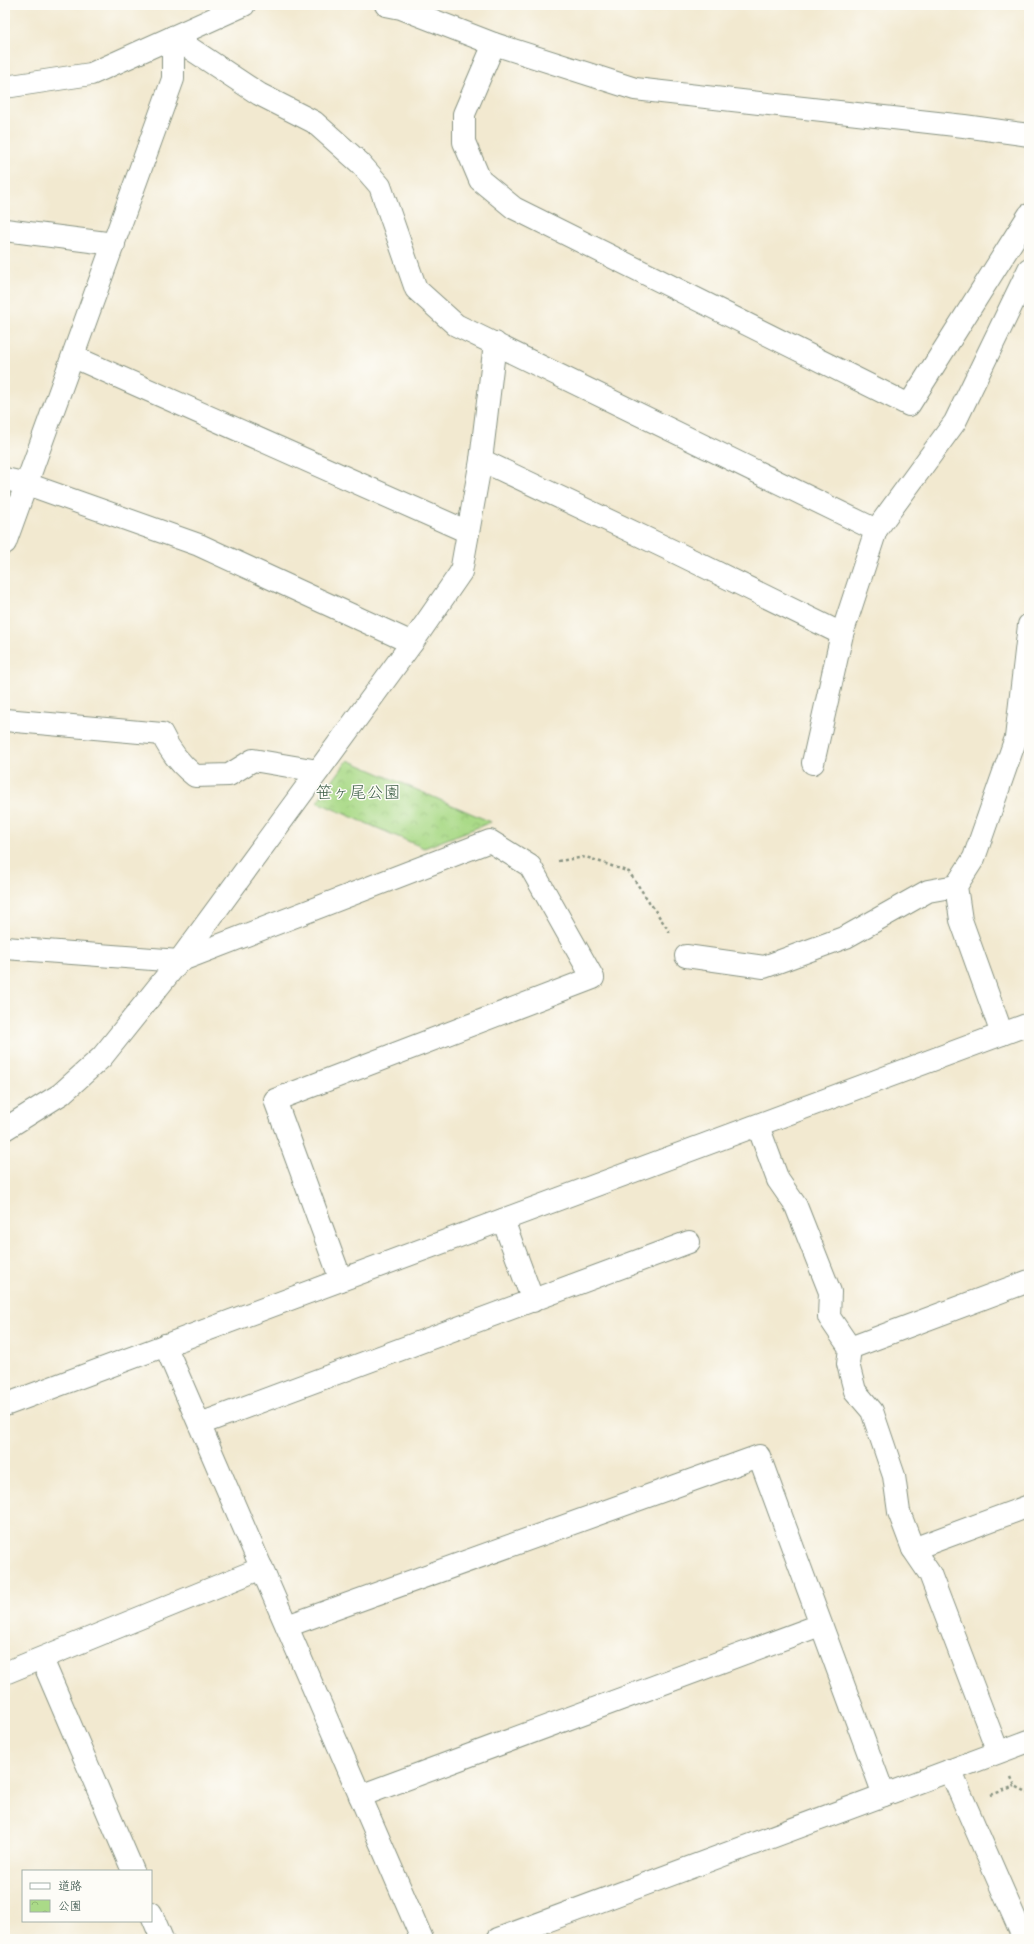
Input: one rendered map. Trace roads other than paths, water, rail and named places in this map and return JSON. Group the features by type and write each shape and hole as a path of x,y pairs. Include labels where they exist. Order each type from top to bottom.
{"street":[{"path":"5,88 91,74 244,5"},
{"path":"386,5 401,8 494,44 635,90 964,126 1029,135"},
{"path":"5,543 74,357 173,79 173,37"},
{"path":"173,37 259,94 314,122 360,163 380,186 416,289 456,325 876,530"},
{"path":"494,44 464,114 464,142 480,180 514,208 909,405 1029,215"},
{"path":"5,230 114,244"},
{"path":"813,763 842,634 876,530 955,422 1029,269"},
{"path":"5,1129 61,1094 102,1058 179,961 412,643 461,572 481,460 495,343"},
{"path":"74,357 468,532"},
{"path":"481,460 677,553 842,634"},
{"path":"5,479 27,484 199,545 412,643"},
{"path":"1002,1034 961,920 956,886 974,858 1016,738 1029,625"},
{"path":"5,720 162,734 169,748 182,765 195,776 229,776 253,760 318,770"},
{"path":"5,948 179,961 490,842 530,866 592,978 275,1100 341,1280"},
{"path":"686,956 764,967 846,937 928,891 956,886"},
{"path":"5,1405 165,1344 758,1126 1029,1024"},
{"path":"758,1126 778,1180 796,1206 830,1292 830,1317 850,1348 848,1364 855,1391 872,1411 894,1476 899,1512 913,1549 930,1574 998,1752"},
{"path":"503,1220 533,1301"},
{"path":"200,1424 689,1242"},
{"path":"850,1348 1029,1281"},
{"path":"165,1344 422,1939"},
{"path":"287,1626 759,1456 820,1625 884,1795"},
{"path":"913,1549 1029,1506"},
{"path":"5,1673 262,1568"},
{"path":"360,1796 820,1625"},
{"path":"42,1659 133,1870"},
{"path":"498,1939 1029,1741"},
{"path":"950,1770 1024,1939"},
{"path":"152,1915 162,1939"}],"park label":[{"name":"笹ヶ尾公園","path":"358,792"}]}
